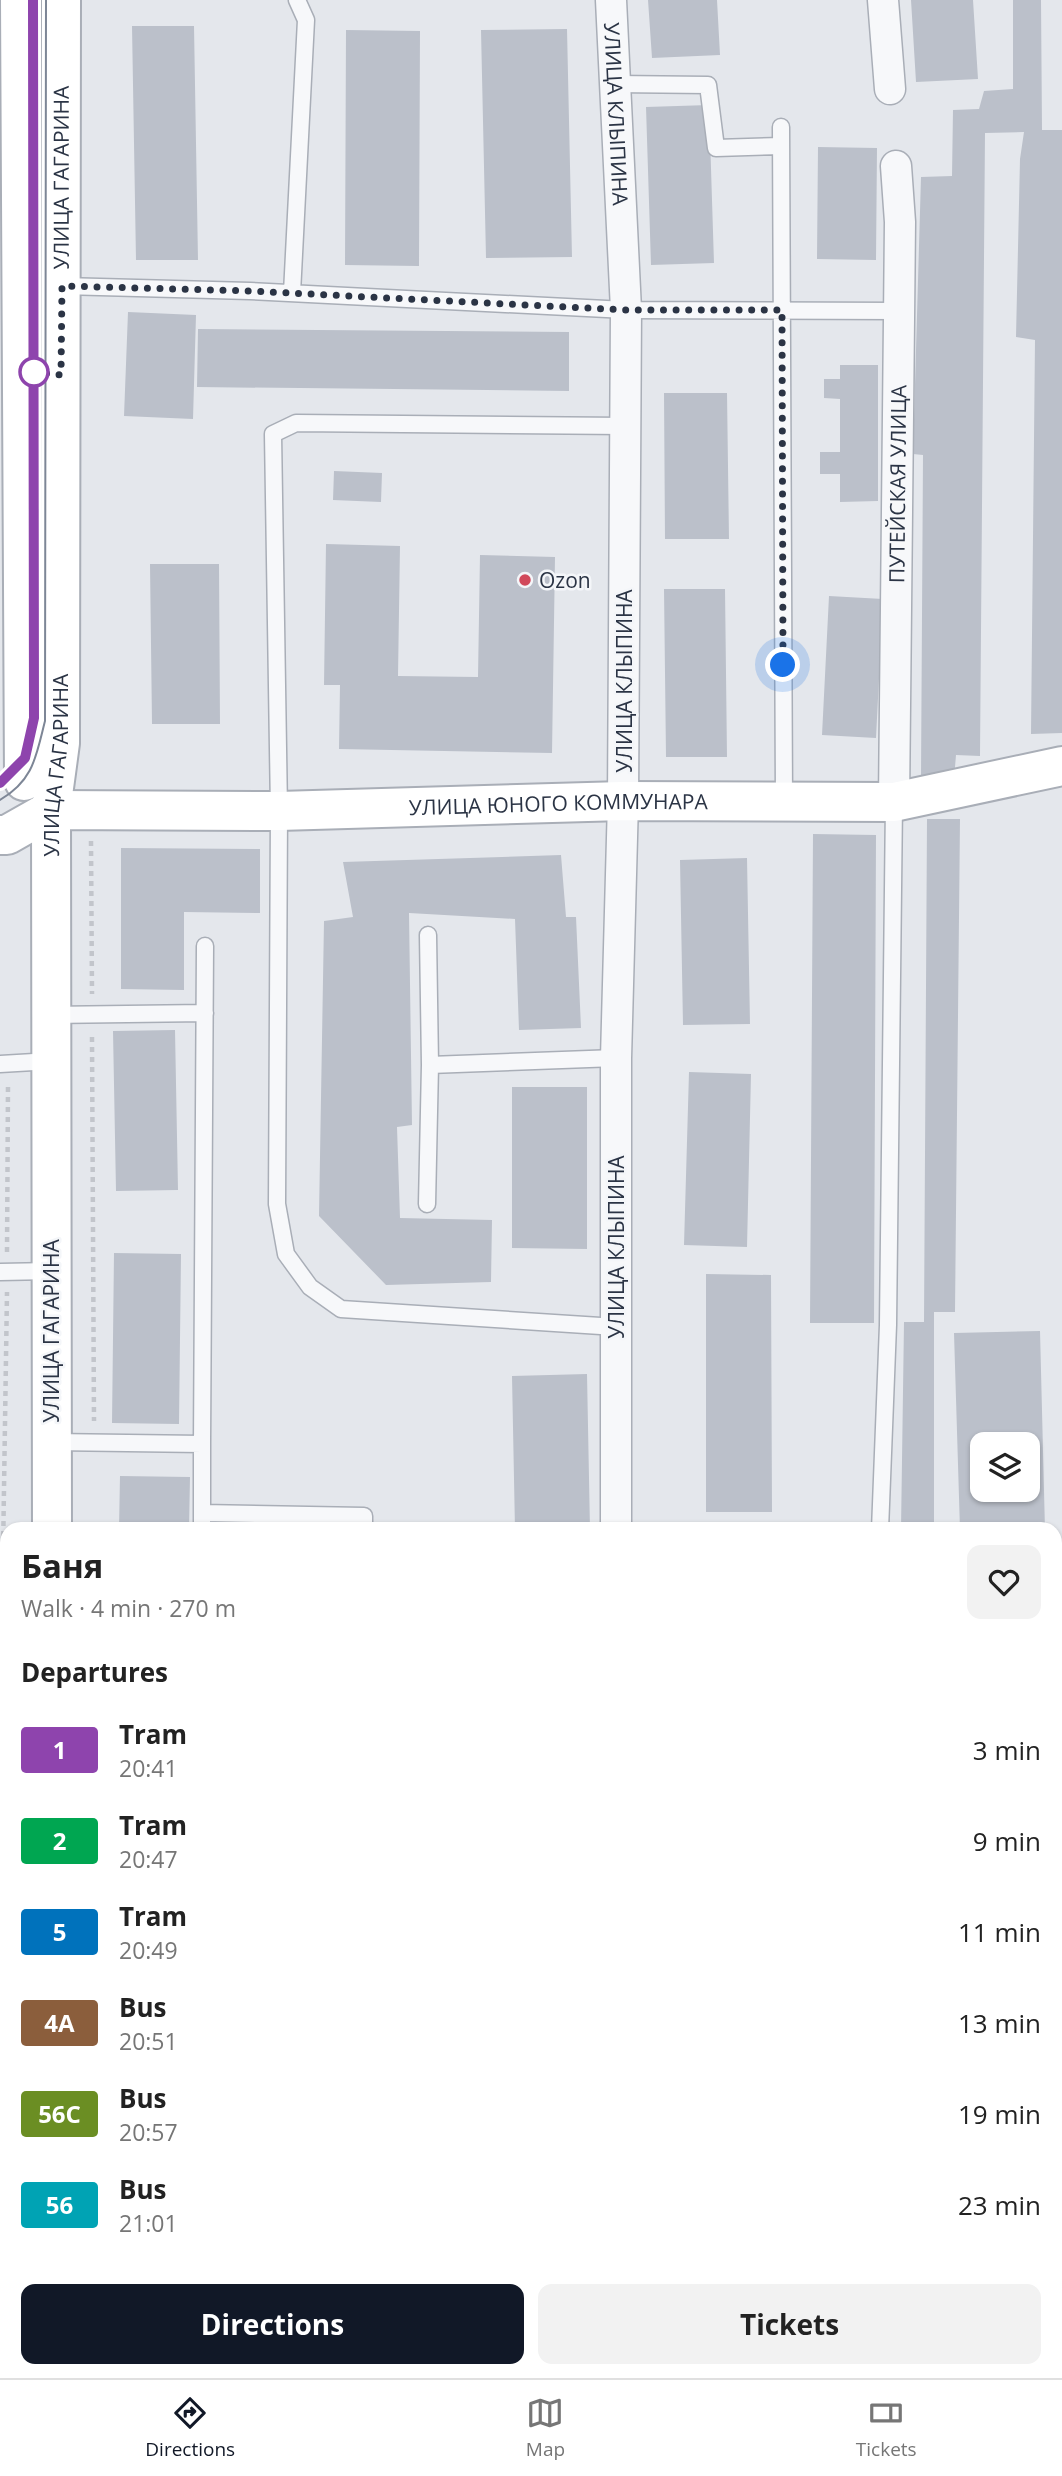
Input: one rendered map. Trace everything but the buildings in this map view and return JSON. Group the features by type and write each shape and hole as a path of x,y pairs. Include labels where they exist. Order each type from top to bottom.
{"street":[{"name":"УЛИЦА ГАГАРИНА","path":"12,780 17,549 13,341 20,0"},
{"name":"УЛИЦА ГАГАРИНА","path":"52,1522 51,1061 47,1015 51,810 60,743 61,0"},
{"name":"УЛИЦА КЛЫПИНА","path":"611,0 626,310 623,801 616,1058 616,1522"},
{"path":"883,0 890,89"},
{"name":"ПУТЕЙСКАЯ УЛИЦА","path":"894,802 900,222 896,166"},
{"name":"УЛИЦА ЮНОГО КОММУНАРА","path":"0,835 7,835 51,810 279,811 623,801 894,802 1062,766"},
{"path":"12,780 51,810"}],"lane":[{"path":"292,293 306,20 297,0"},
{"path":"615,84 708,85 716,148 781,146"},
{"path":"781,127 784,802"},
{"path":"62,286 292,293 626,310 899,311"},
{"path":"616,1327 341,1309 310,1287 286,1254 277,1204 279,811 273,434 296,423 626,426"},
{"path":"880,1522 888,1325 894,802"},
{"path":"427,1205 430,1065 428,935"},
{"path":"205,946 202,1521 364,1516 364,1522"},
{"path":"47,1015 205,1013"},
{"path":"430,1065 616,1058"},
{"path":"4,1064 51,1061"},
{"path":"4,1272 51,1271"},
{"path":"52,1442 202,1444"}],"path":[{"path":"3,1522 4,1064"}],"tram line":[{"path":"0,783 25,759 34,718 33,0"},
{"name":"1","path":"0,783 25,758 34,718 33,0"},
{"path":"0,800 27,775 36,756 45,721 46,0"}],"place":[{"name":"Ozon","path":"525,580"}],"route":[{"path":"34,372 61,375 62,286 250,291 626,310 782,310 783,665"}]}
